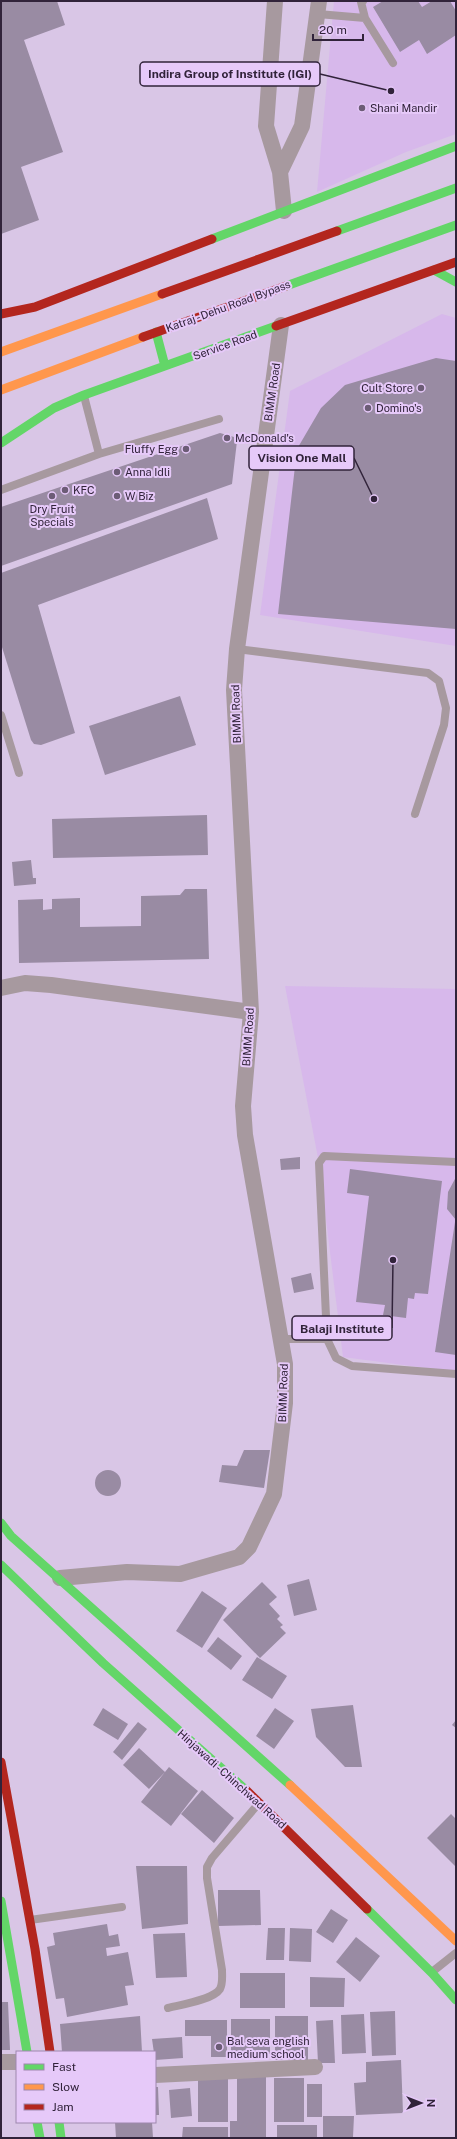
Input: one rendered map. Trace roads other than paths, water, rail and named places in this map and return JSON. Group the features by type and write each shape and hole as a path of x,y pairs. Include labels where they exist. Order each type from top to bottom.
{"main road":[{"path":"1,314 35,307 456,146"},
{"path":"1,352 456,188"},
{"name":"Katraj - Dehu Road Bypass","path":"1,390 156,332 456,225"},
{"name":"Service Road","path":"1,442 54,408 84,395 456,262"},
{"path":"434,270 456,282"},
{"path":"156,332 165,366"},
{"path":"1,1523 11,1536 60,1578 282,1778 456,1941"},
{"name":"Hinjawadi - Chinchwad Road","path":"1,1565 103,1663 259,1802 432,1973 456,2000"},
{"path":"1,1762 35,1949 50,2051"},
{"path":"1,1901 5,1950 27,2051"},
{"path":"37,2123 40,2138"},
{"path":"59,2123 61,2138"}],"street":[{"path":"275,1 266,126 280,172 284,211"},
{"path":"280,172 302,126 318,7"},
{"name":"BIMM Road","path":"60,1578 127,1572 180,1574 239,1557 249,1547 274,1494 285,1403 285,1364 245,1134 243,1106 251,1012 234,690 236,649 281,325"},
{"path":"1,988 25,983 51,985 251,1012"},
{"path":"5,1950 35,1949"},
{"path":"1,2062 16,2062"},
{"path":"156,2075 315,2067"}],"lane":[{"path":"363,1 361,2 365,18 393,63"},
{"path":"318,7 365,18"},
{"path":"84,395 99,454"},
{"path":"1,490 99,454 219,419"},
{"path":"236,649 428,673 434,676 439,681 446,708 444,725 415,814"},
{"path":"1,715 19,773"},
{"path":"456,1162 324,1156 319,1163 327,1339 336,1358 352,1366 456,1374"},
{"path":"281,1339 327,1339"},
{"path":"168,2008 213,1996 219,1990 222,1982 222,1970 207,1878 208,1866 238,1826 259,1802"},
{"path":"30,1920 122,1907"},
{"path":"432,1973 456,1953"}],"place":[{"name":"Indira Group of Institute (IGI)","path":"391,91"},
{"name":"Shani Mandir","path":"362,108"},
{"name":"Cult Store","path":"421,388"},
{"name":"Domino's","path":"368,408"},
{"name":"McDonald's","path":"227,438"},
{"name":"Fluffy Egg","path":"186,449"},
{"name":"Anna Idli","path":"117,472"},
{"name":"KFC","path":"65,490"},
{"name":"Dry Fruit Specials","path":"52,496"},
{"name":"W Biz","path":"117,496"},
{"name":"Vision One Mall","path":"374,499"},
{"name":"Balaji Institute","path":"393,1260"},
{"name":"Bal seva english medium school","path":"219,2047"}]}
